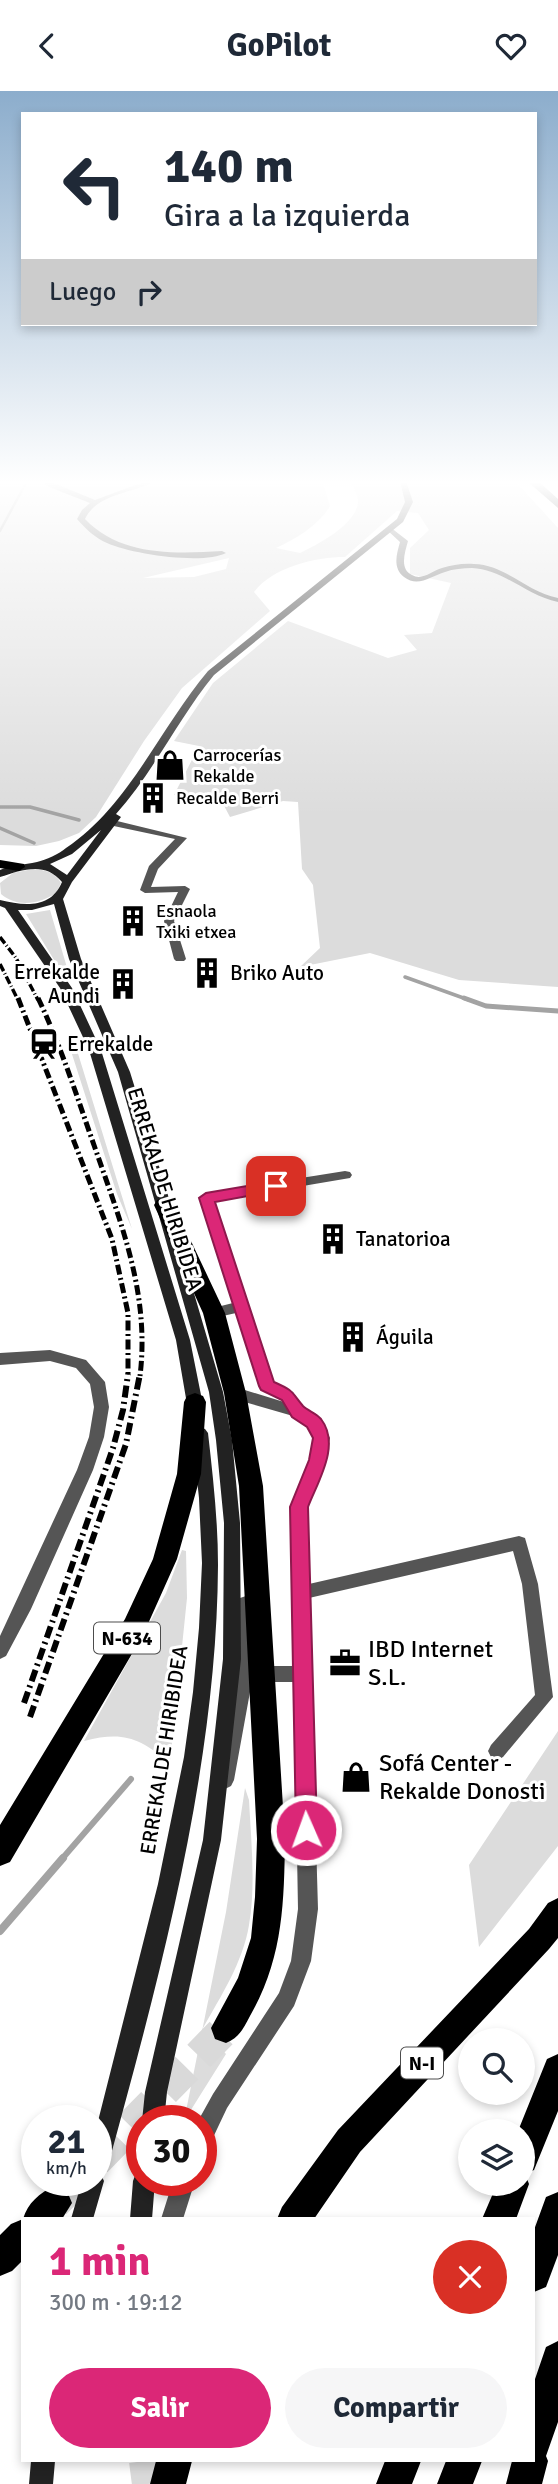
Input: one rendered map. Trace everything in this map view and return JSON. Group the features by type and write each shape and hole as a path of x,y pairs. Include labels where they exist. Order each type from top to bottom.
{"highway":[{"path":"164,1205 214,1313 235,1393 251,1486 271,1839 270,1897 266,1938 251,1985 226,2028"},
{"name":"N-634","path":"0,1852 134,1627 165,1559 189,1474 195,1402"},
{"name":"N-I","path":"295,2217 349,2141 539,1939 558,1913"},
{"path":"535,2128 558,2070"},
{"path":"500,2217 508,2196"},
{"path":"535,2272 558,2209"},
{"path":"0,2259 21,2238"},
{"path":"535,2440 558,2359"},
{"path":"168,2484 174,2462"},
{"path":"394,2484 403,2462"},
{"path":"455,2484 464,2462"},
{"path":"524,2484 530,2462"}],"main road":[{"path":"38,866 57,859 82,842 124,797 195,691 211,673 311,593"},
{"path":"5,905 31,908 58,898 67,888 67,882 113,823 124,797"},
{"path":"0,864 57,870 67,882"},
{"path":"0,874 19,867"},
{"name":"ERREKALDE HIRIBIDEA","path":"58,898 75,959 124,1072 164,1205 171,1239 216,1392 224,1440 232,1523 232,1659 212,1840 155,2105"},
{"name":"ERREKALDE HIRIBIDEA","path":"5,905 57,974 82,1020 108,1091 183,1340 202,1450 210,1563 208,1647 199,1724 170,1878 112,2106"},
{"path":"59,2214 78,2196"},
{"path":"141,2217 143,2196"},
{"path":"41,2484 43,2462"}],"street":[{"path":"534,593 558,600"},
{"path":"113,823 182,838 153,867 145,890 185,889 169,921 180,959"},
{"path":"298,1412 288,1396 267,1386 206,1198 345,1174"},
{"path":"214,1313 242,1307"},
{"path":"0,1359 49,1354 82,1363 93,1375 100,1391 102,1414 91,1458 0,1651"},
{"path":"212,1840 238,1722 244,1664 245,1557 234,1439 235,1393 269,1406 298,1412 314,1422 322,1438 317,1460 299,1507 308,1909 301,1961 287,1999 217,2107"},
{"path":"300,1593 519,1543 530,1584 544,1697 497,1751"},
{"path":"262,1674 302,1674"},
{"path":"173,2217 179,2196"}],"shaded area":[{"path":"0,593 255,593 270,611 182,688 144,741 96,817 79,833 36,846 0,845"},
{"path":"447,593 558,593 558,987 459,980 370,953 300,967 320,948 313,885 302,869 298,802 283,801 230,817 220,798 174,795 199,746 174,741 213,683 288,621 388,658 417,650 404,635 432,633"},
{"path":"33,869 56,876 61,883 56,893 29,903 14,901 1,894 0,883 13,873"},
{"path":"50,910 68,971 59,968 26,914"},
{"path":"76,1047 132,1229 117,1194 70,1048"},
{"path":"182,1550 186,1551 187,1598 170,1763 140,1742 130,1739 110,1737 84,1741 166,1593"},
{"path":"558,1731 558,1846 479,1947 469,1865"},
{"path":"245,1788 249,1800 252,1863 249,1925 237,1965 203,2028 226,2054 194,2105 187,2105 226,1912"}],"waterway":[{"path":"0,807 30,807 79,820"},
{"path":"0,828 34,843"},
{"path":"405,977 469,1000"},
{"path":"464,998 486,1006 558,1011"},
{"path":"61,1860 131,1779"},
{"path":"0,1931 63,1858"}],"tunnel":[{"path":"112,2145 226,2028"},
{"path":"55,2203 62,2196"},
{"path":"145,2462 148,2484"}],"railway":[{"path":"0,937 16,958 38,1000"},
{"path":"0,964 18,1000"},
{"path":"18,998 112,1239 128,1313 128,1374"},
{"path":"38,998 75,1091 131,1259 141,1316 140,1376"},
{"path":"24,1703 113,1448 123,1410 128,1374"},
{"path":"30,1717 126,1444 140,1374"}],"place":[{"name":"Carrocerías Rekalde","path":"170,765"},
{"name":"Recalde Berri","path":"153,798"},
{"name":"Esnaola Txiki etxea","path":"133,921"},
{"name":"Briko Auto","path":"207,973"},
{"name":"Errekalde Aundi","path":"123,984"},
{"name":"Errekalde","path":"44,1044"},
{"name":"Tanatorioa","path":"333,1239"},
{"name":"Águila","path":"353,1337"},
{"name":"IBD Internet S.L.","path":"345,1663"},
{"name":"Sofá Center - Rekalde Donosti","path":"356,1777"}],"route":[{"path":"276,1186 206,1198 267,1386 288,1396 298,1412 314,1422 322,1438 317,1460 299,1507 306,1830"}]}
